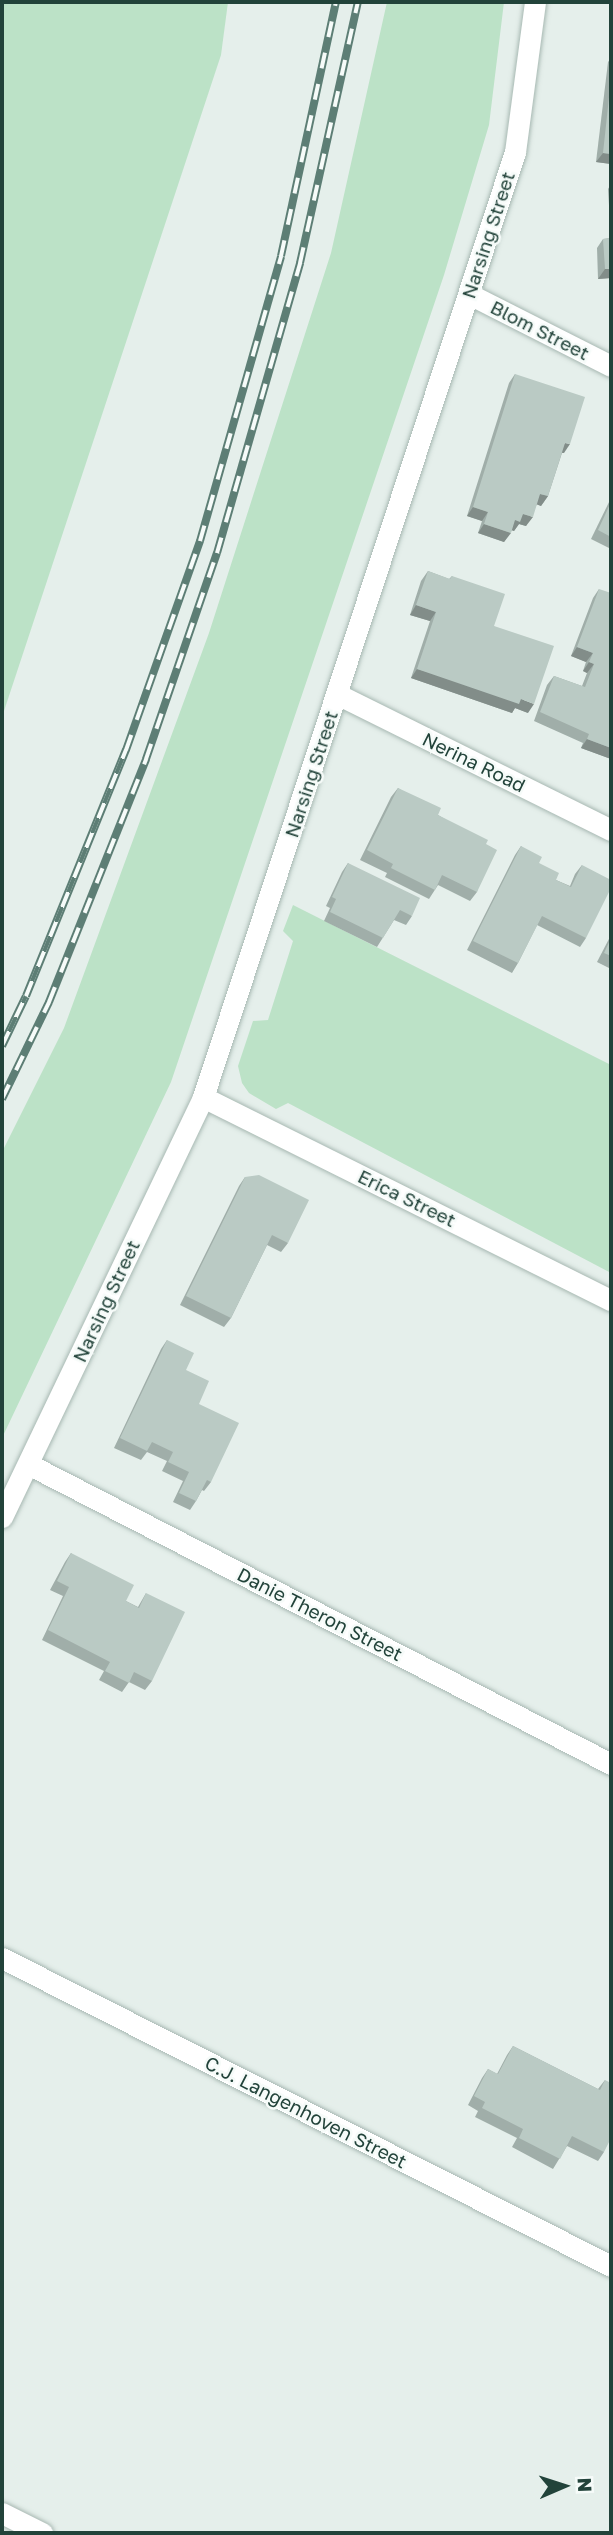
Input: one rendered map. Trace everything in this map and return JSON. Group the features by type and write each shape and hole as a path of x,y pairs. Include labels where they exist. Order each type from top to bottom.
{"street":[{"name":"Narsing Street","path":"2,1517 203,1097 515,152 535,2"},
{"name":"Blom Street","path":"469,294 611,366"},
{"name":"Nerina Road","path":"337,694 611,831"},
{"name":"Erica Street","path":"203,1097 611,1300"},
{"name":"Danie Theron Street","path":"28,1464 611,1764"},
{"name":"C.J. Langenhoven Street","path":"2,1958 611,2266"},
{"path":"2,2513 42,2533"}],"green space":[{"path":"2,2 228,2 221,55 2,717"},
{"path":"387,2 504,2 489,125 444,275 171,1082 2,1438 2,1152 64,1028 209,633 331,253"},
{"path":"293,905 611,1065 611,1273 288,1103 276,1109 249,1093 242,1083 238,1066 253,1021 268,1020 293,941 283,931"}],"building":[{"path":"611,79 611,154 603,153"},
{"path":"611,238 611,269 605,269 603,239"},
{"path":"515,374 585,397 570,444 565,443 548,496 540,494 533,517 523,514 520,522 515,520 511,533 484,524 488,512 473,507"},
{"path":"611,502 611,537 598,530"},
{"path":"428,571 505,594 494,626 554,646 534,704 521,699 519,704 417,669 436,612 416,605"},
{"path":"599,589 611,593 611,748 587,739 589,734 540,712 554,676 585,687 594,664 589,662 593,653 577,647"},
{"path":"398,788 441,808 438,815 488,840 486,844 497,850 477,892 442,875 435,890 391,868 393,864 367,850"},
{"path":"521,846 542,857 539,863 559,873 556,880 571,887 582,865 611,880 611,888 586,938 542,916 518,963 473,941"},
{"path":"348,863 420,898 412,916 400,910 383,938 330,912 336,899 332,897"},
{"path":"611,938 611,956 604,953"},
{"path":"259,1175 309,1200 288,1243 272,1235 231,1318 186,1296 245,1177"},
{"path":"167,1340 194,1353 186,1370 209,1381 199,1404 239,1423 211,1482 207,1480 196,1501 179,1493 189,1472 168,1462 173,1452 152,1442 147,1451 120,1438"},
{"path":"71,1553 134,1585 126,1601 139,1608 146,1593 185,1612 152,1681 134,1672 129,1683 105,1671 110,1662 48,1630 69,1587 57,1581"},
{"path":"513,2046 600,2090 605,2080 611,2083 611,2138 604,2152 572,2136 560,2159 519,2138 523,2129 482,2108 485,2102 474,2096 488,2069 498,2074"}],"railway":[{"path":"2,1046 26,996 126,750 200,541 281,256 336,2"},
{"path":"2,1099 49,1002 146,759 217,553 300,263 358,2"}]}
